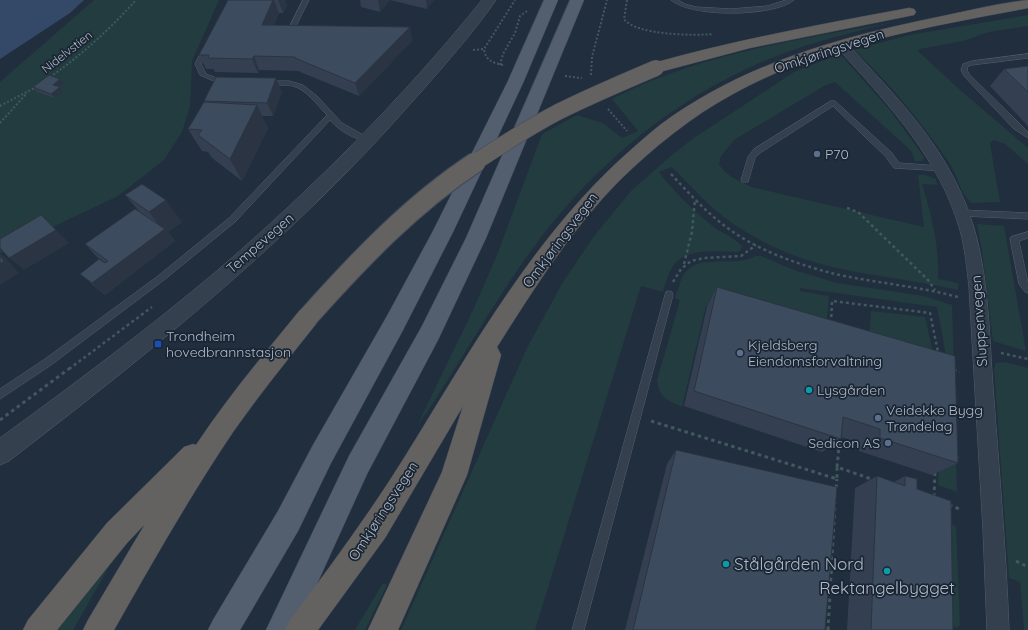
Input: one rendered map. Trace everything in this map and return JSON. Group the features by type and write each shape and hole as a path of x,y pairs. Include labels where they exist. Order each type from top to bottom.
{"highway":[{"path":"948,5 976,0"},
{"name":"Omkjøringsvegen","path":"300,630 374,529 525,284 561,234 599,190 639,151 673,125 726,90 800,58 848,42 907,27 1028,4"},
{"name":"Omkjøringsvegen","path":"224,426 256,382 308,317 342,278 376,244 443,186 471,165 553,115 585,98 656,68 697,55 757,41 926,9"},
{"path":"383,630 454,475 499,325"},
{"path":"38,630 117,533 224,426"},
{"path":"98,630 170,509 224,426"}],"main road":[{"path":"223,630 288,521 322,454 395,323 443,232 515,83 551,0"},
{"path":"281,630 358,465 430,333 476,238 577,0"}],"street":[{"name":"Tempevegen","path":"0,453 104,374 208,289 294,214 368,140 436,67 489,0"},
{"name":"Sluppenvegen","path":"848,52 902,111 942,169 963,213 974,255 992,499 998,630"}],"lane":[{"path":"290,32 306,0"},
{"path":"674,0 682,6 728,12 773,8 791,0"},
{"path":"208,43 198,64 203,75 218,81 234,82"},
{"path":"1028,56 972,63 965,65 964,70 966,75 1016,127 1028,136"},
{"path":"257,82 288,84 302,87 331,115 336,123 352,134 368,140"},
{"path":"745,180 752,157 757,151 833,103 888,155 897,166 942,169"},
{"path":"0,394 48,362 154,283 232,220 331,115"},
{"path":"963,213 1028,216"},
{"path":"1028,235 1014,239 1023,284 1028,289"},
{"path":"578,630 669,295"}],"path":[{"name":"Nidelvstien","path":"45,81 85,52 136,0"},
{"path":"508,66 489,60 484,54 484,49 515,0"},
{"path":"591,77 592,57 607,0"},
{"path":"627,0 624,19 629,25 644,29 683,34 714,34"},
{"path":"562,76 584,78"},
{"name":"Nidelvstien","path":"0,106 40,84"},
{"path":"0,123 29,91"},
{"path":"606,108 627,131"},
{"path":"671,174 729,229 756,245 784,257 820,270 852,277 936,290 978,301"},
{"path":"669,295 674,280 684,264 694,230 696,217 695,198"},
{"path":"847,208 858,212 928,280 936,290"},
{"path":"684,264 698,258 742,256 756,245"},
{"path":"830,329 832,301 930,313 940,359"},
{"path":"981,347 1028,360"},
{"path":"948,369 960,372"},
{"path":"635,416 837,479"},
{"path":"828,630 840,437"},
{"path":"949,454 960,459"},
{"path":"837,467 882,482"},
{"path":"926,497 934,500 935,471"},
{"path":"948,505 962,510"},
{"path":"1011,558 1028,567"}],"green space":[{"path":"94,0 219,0 192,61 190,107 182,132 164,160 118,196 0,254 0,82"},
{"path":"1028,15 1028,26 989,32 963,41 920,49 918,51 959,89 1028,148 1028,164 1005,144 994,140 990,143 1000,202 971,203 964,194 948,161 927,131 892,89 854,50 909,35"},
{"path":"895,22 808,45 779,55 744,70 677,108 617,155 563,210 539,240 507,286 448,380 417,426 473,310 497,255 542,134 577,115 603,123 622,138 638,131 612,99 645,83 715,59 750,50"},
{"path":"840,54 890,110 924,157 923,161 915,161 912,152 906,146 835,82 826,85 734,140 721,156 719,164 729,175 751,187 924,227 918,175 925,175 936,179 937,185 922,184 936,242 938,279 958,283 958,290 852,271 795,256 762,241 732,223 708,203 672,167 659,172 677,194 700,215 714,227 739,243 742,246 741,250 737,252 702,252 685,256 678,260 673,266 663,292 641,286 535,630 401,630 527,348 563,282 594,236 632,190 691,140 794,72"},
{"path":"977,224 1004,226 1026,351 993,341 982,251"},
{"path":"755,256 761,256 794,270 837,283 924,296 952,305 954,364 947,361 937,307 800,288 800,291 829,296 825,340 706,306 682,407 668,400 662,395 657,380 680,300 675,298 684,274 691,267 699,264 708,262 747,260"},
{"path":"871,311 925,317 934,357 869,338"},
{"path":"1005,362 1028,368 1028,630 1024,630 1020,582 1009,578 994,369 996,363"},
{"path":"939,453 956,460 957,492 938,485"},
{"path":"929,515 956,526 960,625 957,628 929,617"},
{"path":"126,537 73,630 54,630"},
{"path":"383,583 387,585 365,630 355,630"}],"water":[{"path":"0,0 84,0 70,13 0,59"}],"building":[{"path":"228,0 273,0 262,25 410,27 355,83 295,57 254,56 252,59 208,58 209,55 199,55"},
{"path":"1028,66 1028,92 1004,69"},
{"path":"49,75 60,79 53,85 60,87 51,94 33,87"},
{"path":"216,77 276,78 267,103 204,101"},
{"path":"204,102 257,105 230,159 198,135 202,130 188,129"},
{"path":"142,184 166,200 149,212 125,195"},
{"path":"135,209 165,229 92,283 80,274 99,259 105,263 108,261 85,244"},
{"path":"41,215 56,230 9,258 0,248 0,239"},
{"path":"0,256 4,261 0,264"},
{"name":"Lysgården","path":"717,287 955,356 958,463 880,438 880,429 843,417 841,439 694,391"},
{"name":"Stålgården Nord","path":"676,450 837,487 825,630 633,630"},
{"path":"877,476 905,486 905,476 917,479 917,489 951,501 953,630 871,630"}],"place":[{"name":"P70","path":"817,154"},
{"name":"Trondheim hovedbrannstasjon","path":"158,344"},
{"name":"Kjeldsberg Eiendomsforvaltning","path":"740,353"},
{"name":"Lysgården","path":"809,390"},
{"name":"Veidekke Bygg Trøndelag","path":"878,418"},
{"name":"Sedicon AS","path":"888,443"},
{"name":"Stålgården Nord","path":"726,564"},
{"name":"Rektangelbygget","path":"887,571"}]}
